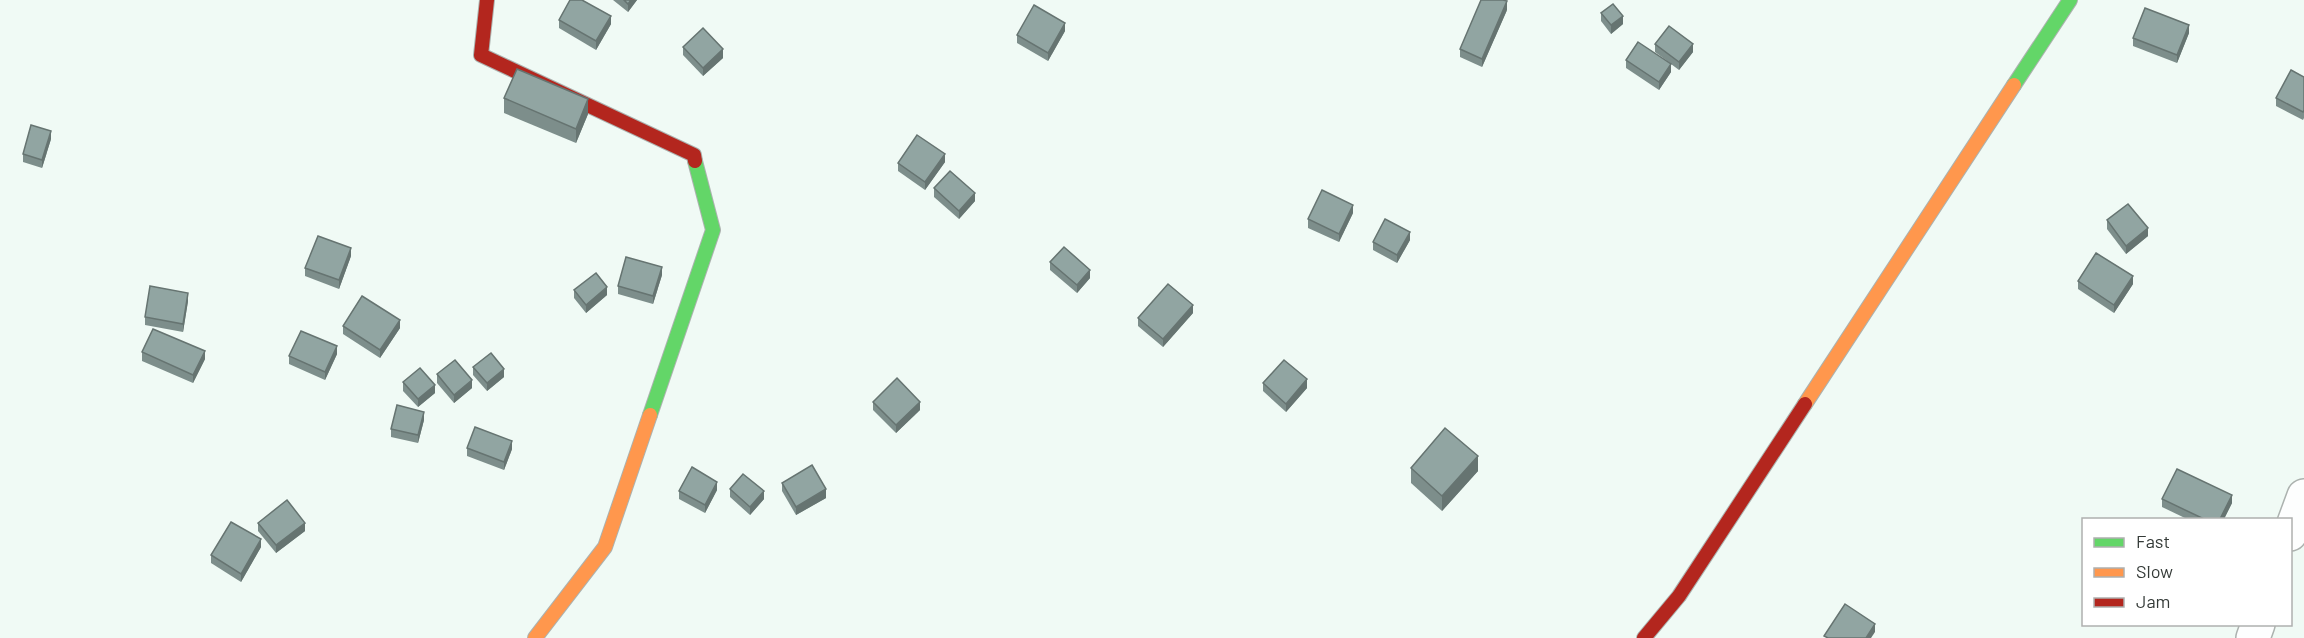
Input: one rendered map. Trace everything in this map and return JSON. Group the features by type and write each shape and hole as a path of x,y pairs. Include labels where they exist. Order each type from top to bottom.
{"street":[{"path":"487,0 481,55 694,154 713,230 605,547 535,638"},
{"path":"1644,638 1679,596 2070,0"},
{"path":"2292,529 2304,496"}],"building":[{"path":"570,0 582,0 611,16 596,41 559,20"},
{"path":"1481,0 1507,1 1482,59 1460,49"},
{"path":"1613,4 1623,16 1611,25 1601,13"},
{"path":"1034,5 1065,23 1048,53 1017,35"},
{"path":"2145,8 2189,25 2177,55 2133,38"},
{"path":"1669,26 1693,44 1679,62 1655,44"},
{"path":"703,28 723,49 703,68 683,47"},
{"path":"1638,42 1671,64 1659,82 1626,60"},
{"path":"517,69 588,99 576,129 504,98"},
{"path":"2291,70 2304,77 2303,112 2276,98"},
{"path":"31,125 51,131 42,160 23,154"},
{"path":"917,135 945,154 925,182 898,163"},
{"path":"950,171 975,193 959,211 934,188"},
{"path":"1322,190 1353,205 1339,234 1308,219"},
{"path":"2128,204 2148,228 2126,246 2107,220"},
{"path":"1385,219 1410,232 1397,255 1373,242"},
{"path":"318,236 351,248 339,280 305,268"},
{"path":"1064,247 1090,270 1077,285 1050,262"},
{"path":"2096,253 2133,276 2114,305 2078,281"},
{"path":"626,257 662,267 653,296 618,286"},
{"path":"596,273 607,287 586,305 574,290"},
{"path":"1168,284 1193,305 1163,339 1138,318"},
{"path":"150,286 188,293 183,324 145,317"},
{"path":"362,296 400,320 380,350 343,326"},
{"path":"153,329 205,351 193,375 142,352"},
{"path":"301,331 337,346 325,372 289,356"},
{"path":"491,353 504,369 487,383 473,367"},
{"path":"455,360 472,380 454,395 437,374"},
{"path":"1284,360 1307,379 1286,404 1263,383"},
{"path":"420,368 435,385 418,399 403,382"},
{"path":"897,378 920,402 896,425 873,402"},
{"path":"397,405 424,412 418,435 391,429"},
{"path":"475,427 512,441 504,462 467,448"},
{"path":"1445,428 1478,456 1442,496 1411,468"},
{"path":"812,465 826,489 796,507 782,483"},
{"path":"692,467 717,482 705,505 679,491"},
{"path":"2177,469 2232,495 2220,518 2202,518 2162,499"},
{"path":"743,474 764,491 750,507 730,489"},
{"path":"287,500 305,523 276,545 258,523"},
{"path":"231,522 261,539 241,574 211,555"},
{"path":"1845,604 1875,624 1866,638 1828,638 1824,636"}],"traffic: fast":[{"path":"2014,85 2070,0"},
{"path":"650,415 713,230 695,161"}],"traffic: slow":[{"path":"1805,404 2014,85"},
{"path":"535,638 605,547 650,415"}],"traffic: jam":[{"path":"487,0 481,55 694,155 695,161"},
{"path":"1644,638 1679,596 1805,404"}]}
